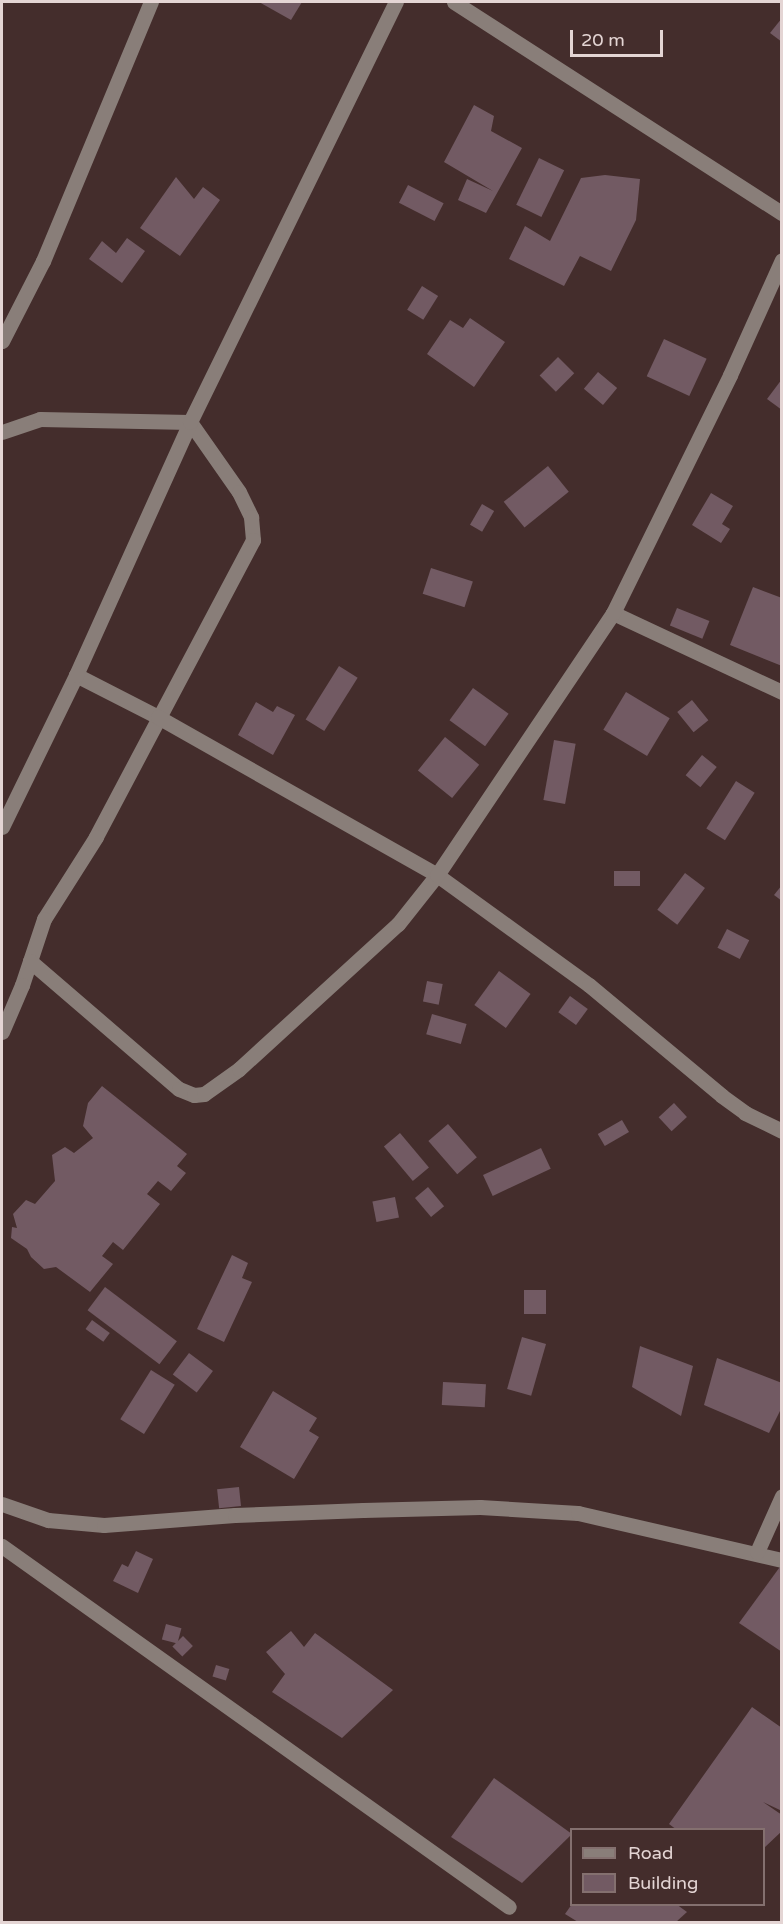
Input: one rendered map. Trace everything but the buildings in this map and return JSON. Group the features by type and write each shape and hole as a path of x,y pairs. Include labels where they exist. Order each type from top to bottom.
{"street":[{"path":"2,340 43,261 151,2"},
{"path":"2,827 76,675 190,422 396,2"},
{"path":"454,2 782,213"},
{"path":"30,961 179,1089 194,1095 204,1094 239,1069 398,924 437,875 613,613 730,375 782,260"},
{"path":"2,432 40,420 190,422"},
{"path":"2,1032 44,919 96,837 253,540 251,517 239,492 190,422"},
{"path":"613,613 782,692"},
{"path":"76,675 158,717 437,875 589,986 722,1096 745,1113 782,1131"},
{"path":"757,1552 782,1496"},
{"path":"2,1504 48,1520 104,1525 235,1515 480,1507 578,1513 757,1552 782,1560"},
{"path":"2,1546 509,1907"}]}
